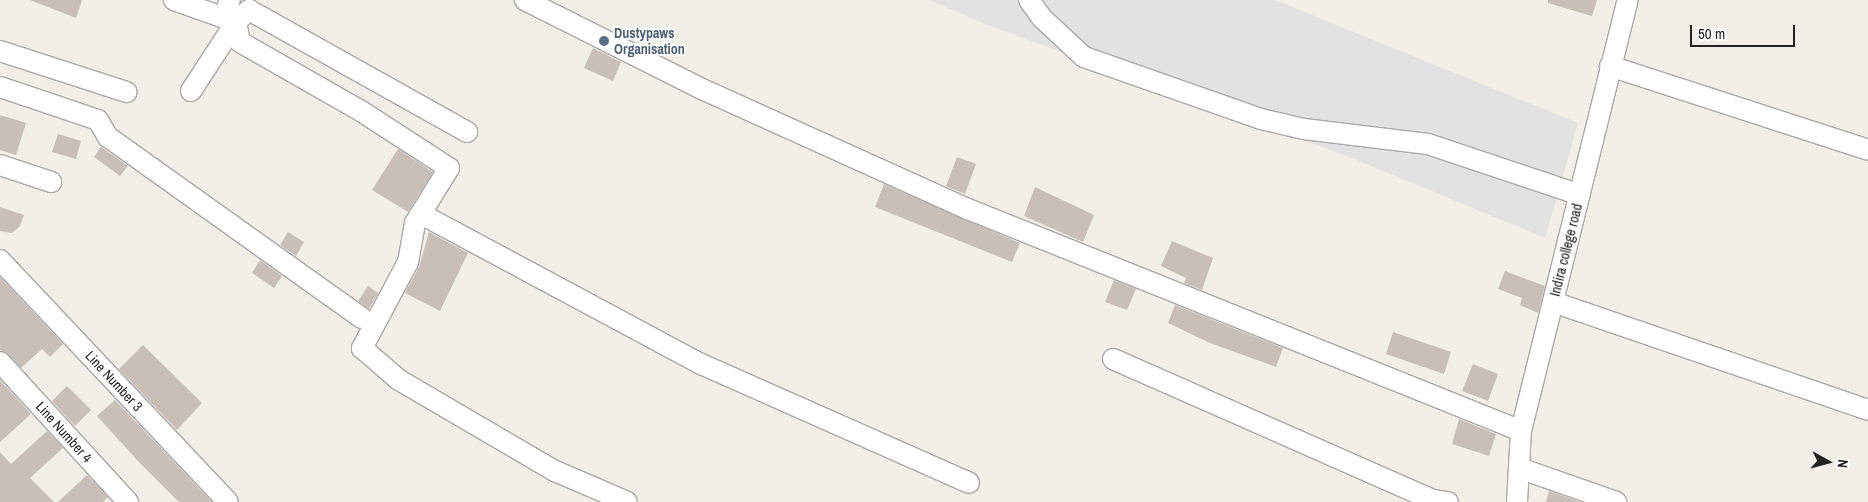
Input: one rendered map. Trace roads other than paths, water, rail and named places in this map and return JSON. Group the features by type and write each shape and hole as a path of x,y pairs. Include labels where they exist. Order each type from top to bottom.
{"street":[{"path":"174,0 230,13 249,10 467,132"},
{"path":"525,0 702,89 968,209 1522,431"},
{"path":"1029,0 1042,18 1084,57 1262,119 1304,129 1428,144 1580,195"},
{"name":"Indira college road","path":"1517,502 1522,431 1610,66 1628,0"},
{"path":"192,91 230,13"},
{"path":"230,13 240,42 361,111 449,168 415,223 408,262 362,348 400,380 555,471 627,502"},
{"path":"0,51 126,92"},
{"path":"1610,66 1868,150"},
{"path":"0,87 98,120 108,137 362,318"},
{"path":"0,165 51,182"},
{"path":"420,214 701,364 969,483"},
{"name":"Line Number 3","path":"0,260 228,502"},
{"path":"1554,302 1868,410"},
{"path":"1113,359 1433,500 1448,502"},
{"name":"Line Number 4","path":"0,362 128,502"},
{"path":"1519,468 1616,502"}],"place":[{"name":"Dustypaws Organisation","path":"604,41"}]}
